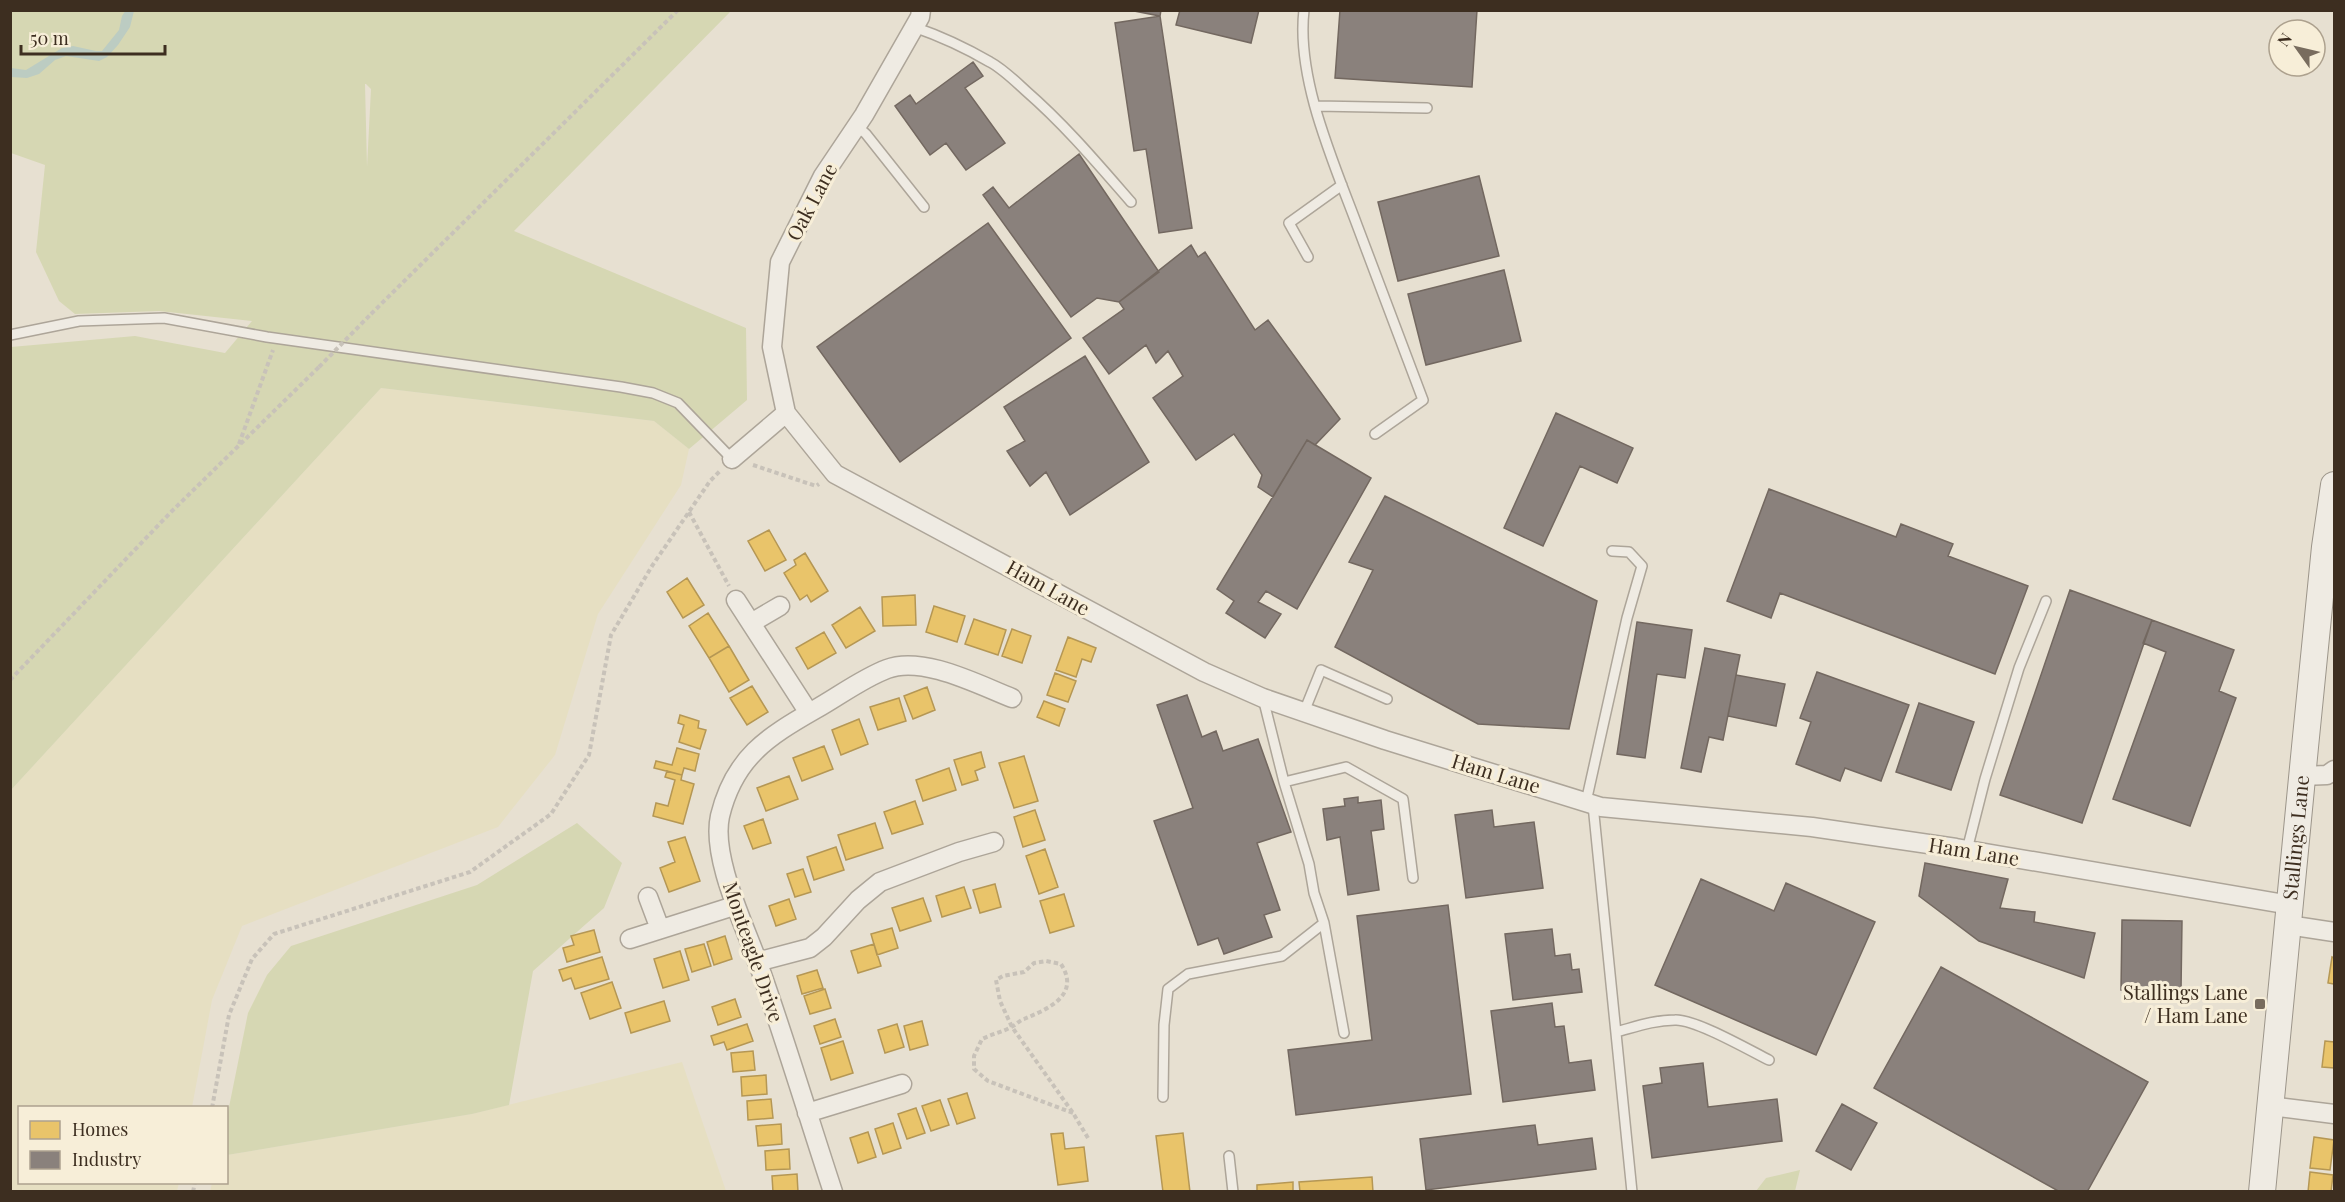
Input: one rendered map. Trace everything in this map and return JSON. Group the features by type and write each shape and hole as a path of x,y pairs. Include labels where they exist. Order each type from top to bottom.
{"main road":[{"name":"Stallings Lane","path":"2262,1191 2325,547 2334,485"}],"street":[{"name":"Oak Lane","path":"786,413 772,347 780,262 823,176 857,126 917,19"},
{"path":"732,459 786,413"},
{"name":"Ham Lane","path":"786,413 835,474 1193,666 1263,698 1384,740 1589,803 1812,827 1967,850 2289,915 2334,932"},
{"path":"736,600 809,713"},
{"path":"751,623 780,606"},
{"name":"Monteagle Drive","path":"833,1191 758,962 734,906 719,840 720,818 730,787 754,749 786,725 888,668 910,665 931,668 1012,698"},
{"path":"2302,776 2327,775 2334,770"},
{"path":"758,962 810,948 824,937 858,900 880,882 959,852 994,842"},
{"path":"648,897 660,929"},
{"path":"630,939 734,906"},
{"path":"807,1113 903,1084"},
{"path":"2270,1106 2334,1113"}],"lane":[{"path":"1304,10 1301,32 1308,85 1342,185 1423,400 1375,434"},
{"path":"917,19 937,35 991,62 1014,80 1069,131 1131,202"},
{"path":"1316,106 1427,108"},
{"path":"857,126 866,134 924,207"},
{"path":"1308,256 1289,223 1342,185"},
{"path":"10,335 79,321 164,318 267,337 653,393 678,404 732,459"},
{"path":"1612,551 1629,552 1642,566 1627,618 1589,803 1632,1191"},
{"path":"1967,850 1985,779 2019,668 2046,601"},
{"path":"1304,712 1321,670 1387,699"},
{"path":"1263,698 1324,923 1344,1034"},
{"path":"1284,782 1346,767 1403,799 1413,878"},
{"path":"1163,1097 1164,1025 1168,989 1188,974 1282,956 1324,923"},
{"path":"1616,1032 1650,1022 1678,1019 1726,1038 1769,1060"},
{"path":"1229,1156 1233,1191"}],"path":[{"path":"10,680 171,512 678,10"},
{"path":"238,448 273,352 267,337"},
{"path":"212,1106 229,1015 252,959 274,934 470,872 551,814 589,755 611,635 652,566 710,481 732,459 816,486 835,474"},
{"path":"689,512 736,600"},
{"path":"1073,1113 988,1081 974,1069 974,1056 982,1039 1012,1027 1022,1019 1055,1005 1067,987 1067,974 1061,964 1046,961 1034,963 1024,972 1003,975 996,980 1000,1001 1012,1027 1073,1113 1088,1138"}],"shaded area":[{"path":"126,10 134,11 130,27 107,57 99,61 66,56 55,60 39,74 27,78 11,77 11,68 26,70 62,48 73,46 102,51 119,30"},
{"path":"381,388 654,421 689,449 681,485 598,614 555,755 498,827 242,926 212,1000 192,1106 18,1106 18,1184 179,1184 177,1191 11,1191 10,791"},
{"path":"682,1062 726,1191 210,1192 212,1184 228,1184 228,1155 472,1114"}],"green space":[{"path":"10,11 731,11 514,231 746,328 747,400 689,449 654,421 381,388 11,790 11,347 135,336 225,353 252,321 159,311 75,314 59,301 36,252 45,165 11,153","holes":["365,84 371,89 367,167"]},
{"path":"577,823 622,863 604,908 533,971 509,1105 472,1114 228,1155 228,1112 248,1013 267,975 291,946 477,885"},
{"path":"1800,1170 1795,1191 1756,1191 1766,1178"}],"building: Homes":[{"path":"769,530 786,560 765,571 748,541"},
{"path":"805,553 828,591 811,602 807,595 800,600 784,573 796,565 794,560"},
{"path":"687,578 704,605 683,618 667,592"},
{"path":"915,595 916,625 883,626 882,597"},
{"path":"934,606 965,616 957,642 926,632"},
{"path":"860,607 875,631 846,648 832,625"},
{"path":"708,613 729,646 709,658 689,626"},
{"path":"974,619 1006,630 998,655 965,644"},
{"path":"1012,629 1031,636 1022,663 1002,656"},
{"path":"824,632 836,653 808,669 796,648"},
{"path":"1068,637 1096,648 1091,662 1082,659 1076,677 1056,670"},
{"path":"729,646 749,680 729,692 709,658"},
{"path":"1055,673 1076,681 1068,702 1047,695"},
{"path":"752,686 768,712 747,725 730,698"},
{"path":"927,687 935,710 913,719 904,696"},
{"path":"899,698 906,721 878,730 870,707"},
{"path":"1044,701 1065,709 1059,726 1037,717"},
{"path":"680,715 699,721 698,728 706,730 700,749 679,742 684,725 678,723"},
{"path":"859,719 868,744 841,755 832,730"},
{"path":"824,746 833,769 802,781 793,758"},
{"path":"677,748 699,754 695,771 684,768 682,775 654,768 656,761 672,765"},
{"path":"981,752 985,767 975,771 978,780 962,785 954,760"},
{"path":"1024,756 1038,801 1014,808 999,763"},
{"path":"949,768 956,790 923,801 916,780"},
{"path":"667,771 682,775 681,780 694,784 683,824 653,816 656,803 668,806 675,780 665,777"},
{"path":"789,776 798,799 766,811 757,788"},
{"path":"915,801 923,824 892,834 884,812"},
{"path":"1035,810 1045,840 1023,847 1014,817"},
{"path":"763,819 771,843 753,849 744,826"},
{"path":"875,823 883,848 846,860 838,835"},
{"path":"685,837 700,881 669,892 660,868 675,862 668,842"},
{"path":"836,847 844,870 814,880 807,857"},
{"path":"1045,849 1058,887 1039,894 1026,856"},
{"path":"803,869 811,892 795,897 787,874"},
{"path":"995,884 1001,907 980,913 973,890"},
{"path":"964,887 971,908 942,917 936,896"},
{"path":"1064,894 1074,926 1050,933 1040,901"},
{"path":"923,898 931,921 900,931 892,908"},
{"path":"789,899 796,919 776,926 769,906"},
{"path":"892,928 898,948 877,955 871,934"},
{"path":"594,930 600,952 567,962 563,948 574,945 571,936"},
{"path":"725,936 732,959 714,965 707,942"},
{"path":"704,944 711,966 692,972 685,949"},
{"path":"874,944 881,966 858,973 851,951"},
{"path":"680,951 689,980 663,988 654,959"},
{"path":"602,957 609,979 575,989 571,978 563,981 559,970"},
{"path":"2332,957 2334,958 2334,984 2328,983"},
{"path":"817,970 823,988 802,994 797,976"},
{"path":"612,982 621,1008 590,1019 581,993"},
{"path":"825,989 831,1008 810,1014 804,996"},
{"path":"735,999 741,1017 718,1025 712,1007"},
{"path":"664,1001 670,1021 631,1033 625,1013"},
{"path":"835,1019 841,1037 820,1044 814,1026"},
{"path":"922,1021 928,1045 910,1050 904,1026"},
{"path":"747,1024 753,1041 727,1050 724,1042 714,1045 711,1036"},
{"path":"897,1024 904,1047 885,1053 878,1030"},
{"path":"843,1041 853,1073 831,1080 821,1048"},
{"path":"2325,1041 2334,1042 2334,1068 2322,1067"},
{"path":"753,1051 755,1070 733,1072 731,1053"},
{"path":"766,1075 767,1094 742,1096 741,1077"},
{"path":"967,1093 975,1118 957,1124 948,1099"},
{"path":"771,1099 773,1118 748,1120 747,1101"},
{"path":"940,1100 949,1125 931,1131 922,1106"},
{"path":"916,1108 925,1133 907,1139 898,1114"},
{"path":"893,1123 901,1148 883,1154 875,1129"},
{"path":"781,1124 782,1144 758,1146 756,1126"},
{"path":"868,1132 876,1157 858,1163 850,1138"},
{"path":"1063,1133 1065,1149 1084,1147 1088,1181 1058,1185 1051,1134"},
{"path":"1183,1133 1190,1192 1163,1192 1156,1136"},
{"path":"2314,1137 2334,1140 2330,1170 2310,1168"},
{"path":"789,1149 790,1169 766,1170 765,1151"},
{"path":"2310,1172 2333,1175 2331,1192 2308,1192"},
{"path":"797,1174 798,1192 773,1192 772,1176"},
{"path":"1372,1177 1373,1192 1300,1192 1299,1182"},
{"path":"1293,1182 1293,1192 1257,1192 1257,1185"}],"building: Industry":[{"path":"1129,10 1161,10 1160,16"},
{"path":"1180,10 1259,10 1251,43 1176,25"},
{"path":"1340,10 1477,10 1472,87 1335,78"},
{"path":"1160,16 1192,228 1159,233 1146,149 1134,151 1115,23"},
{"path":"973,62 983,76 965,88 1005,143 966,170 946,143 930,155 895,106 910,95 916,104"},
{"path":"1079,154 1159,272 1119,302 1097,298 1071,317 983,195 993,187 1009,208"},
{"path":"1479,176 1499,256 1398,281 1378,202"},
{"path":"988,223 1071,338 900,462 817,347"},
{"path":"1191,245 1198,257 1205,252 1255,330 1268,320 1340,419 1315,445 1307,440 1273,497 1258,487 1262,475 1234,434 1196,460 1153,398 1183,376 1168,351 1156,363 1146,345 1109,374 1083,338 1124,309 1119,302"},
{"path":"1504,270 1521,341 1426,365 1408,294"},
{"path":"1085,356 1149,462 1070,515 1046,472 1030,486 1007,451 1025,441 1004,407"},
{"path":"1556,413 1633,448 1617,483 1580,466 1543,546 1504,528"},
{"path":"1307,440 1371,478 1297,609 1266,591 1258,602 1281,614 1265,638 1226,613 1234,601 1217,589"},
{"path":"1769,489 1896,537 1901,524 1953,544 1948,556 2028,586 1995,674 1780,593 1771,618 1727,601"},
{"path":"1385,496 1597,601 1569,729 1478,724 1335,647 1373,570 1349,562"},
{"path":"2070,590 2152,620 2082,823 2000,795"},
{"path":"2152,620 2234,650 2219,691 2236,698 2190,826 2113,799 2166,652 2143,643"},
{"path":"1637,622 1692,630 1685,678 1657,674 1645,758 1617,754"},
{"path":"1705,648 1740,655 1723,740 1709,737 1701,772 1681,768"},
{"path":"1817,672 1909,705 1881,781 1845,768 1840,781 1796,764 1811,722 1800,718"},
{"path":"1736,675 1785,684 1776,726 1728,716"},
{"path":"1187,695 1202,737 1216,731 1223,751 1258,739 1291,832 1257,843 1280,910 1264,915 1272,937 1224,954 1218,938 1198,945 1154,821 1193,808 1157,705"},
{"path":"1919,703 1974,722 1951,790 1896,772"},
{"path":"1358,797 1358,803 1381,800 1384,829 1371,831 1379,890 1348,895 1340,837 1327,840 1323,809 1345,806 1344,799"},
{"path":"1492,810 1494,827 1534,822 1543,888 1466,898 1455,815"},
{"path":"1925,863 2008,879 2000,908 2035,912 2034,922 2095,933 2084,978 1979,941 1919,896"},
{"path":"1701,879 1774,911 1786,883 1875,922 1816,1055 1655,985"},
{"path":"1448,905 1471,1094 1296,1115 1288,1050 1372,1040 1357,916"},
{"path":"2122,920 2182,921 2181,991 2121,990"},
{"path":"1552,929 1555,956 1570,954 1572,970 1579,969 1582,992 1513,1000 1505,934"},
{"path":"1941,967 2148,1082 2087,1192 2060,1192 1874,1088"},
{"path":"1552,1003 1555,1027 1564,1026 1569,1063 1591,1060 1595,1090 1503,1102 1491,1011"},
{"path":"1703,1063 1708,1107 1777,1099 1782,1141 1652,1158 1643,1086 1662,1083 1660,1068"},
{"path":"1842,1104 1877,1123 1851,1170 1816,1151"},
{"path":"1535,1125 1538,1145 1592,1138 1596,1169 1426,1190 1420,1139"}],"place":[{"name":"Stallings Lane / Ham Lane","path":"2260,1004"}]}
